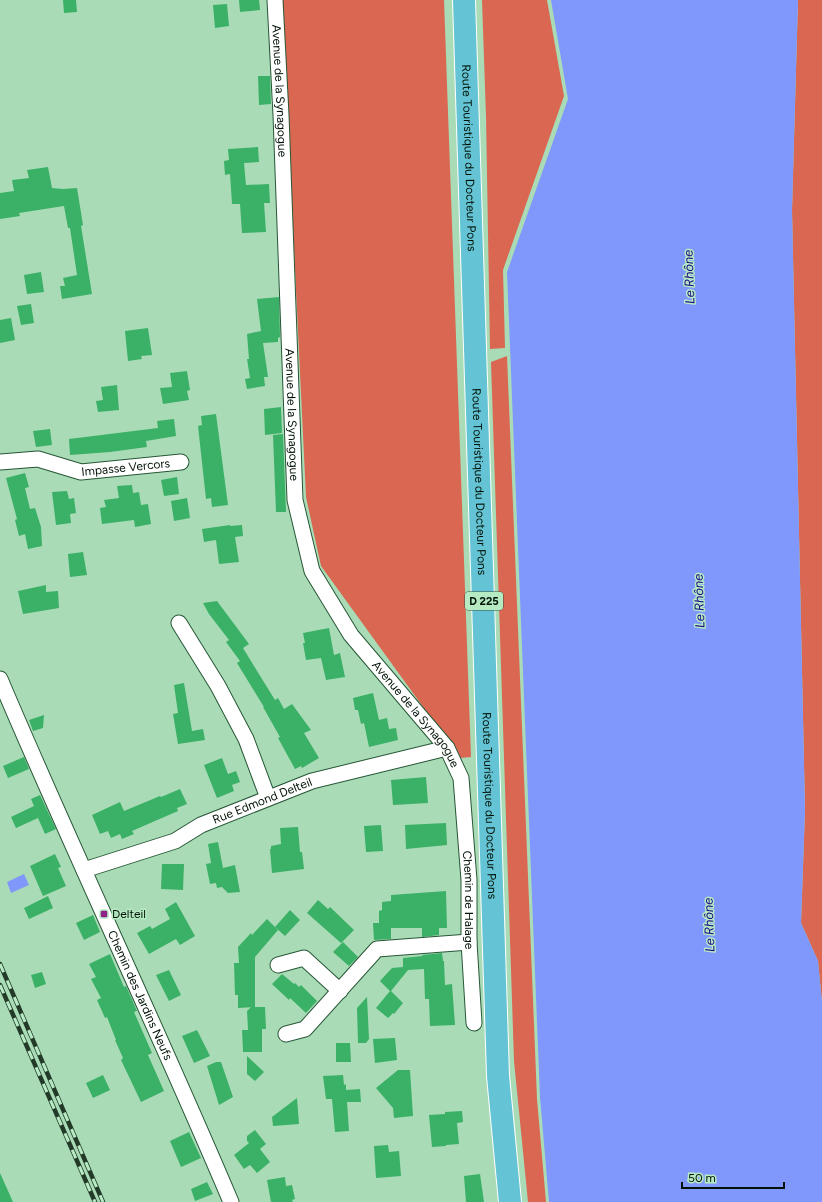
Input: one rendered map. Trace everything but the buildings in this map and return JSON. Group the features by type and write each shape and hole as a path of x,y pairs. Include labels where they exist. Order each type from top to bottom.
{"highway":[{"name":"Route Touristique du Docteur Pons","path":"464,0 498,1076 510,1202"}],"street":[{"name":"Avenue de la Synagogue","path":"275,0 283,162 295,500 312,571 351,635 447,748 461,778"},
{"name":"Impasse Vercors","path":"0,462 38,459 81,472 181,462"},
{"path":"179,623 218,686 246,738 268,798"},
{"name":"Chemin des Jardins Neufs","path":"0,679 28,745 198,1124 231,1202"},
{"name":"Rue Edmond Delteil","path":"84,870 175,841 201,825 312,781 447,748"},
{"name":"Chemin de Halage","path":"461,778 469,880 469,942 474,1023"},
{"path":"286,1034 305,1029 377,949 469,942"},
{"path":"278,965 304,958 340,991"}],"shaded area":[{"path":"282,0 444,0 471,757 460,758 321,566 306,497"},
{"path":"482,0 547,0 564,96 503,270 505,348 490,349 486,116"},
{"path":"798,0 822,0 822,1002 818,961 801,923 805,810 792,210"},
{"path":"507,356 537,1099 546,1202 528,1202 514,1061 491,362"}],"water":[{"name":"Le Rhône","path":"551,0 798,0 792,210 805,810 801,923 818,961 822,1002 822,1202 549,1202 540,1097 507,272 568,99"},
{"path":"24,874 29,885 11,893 7,882"}],"railway":[{"path":"0,964 103,1202"},
{"path":"0,985 95,1202"}],"place":[{"name":"Delteil","path":"104,914"}]}
